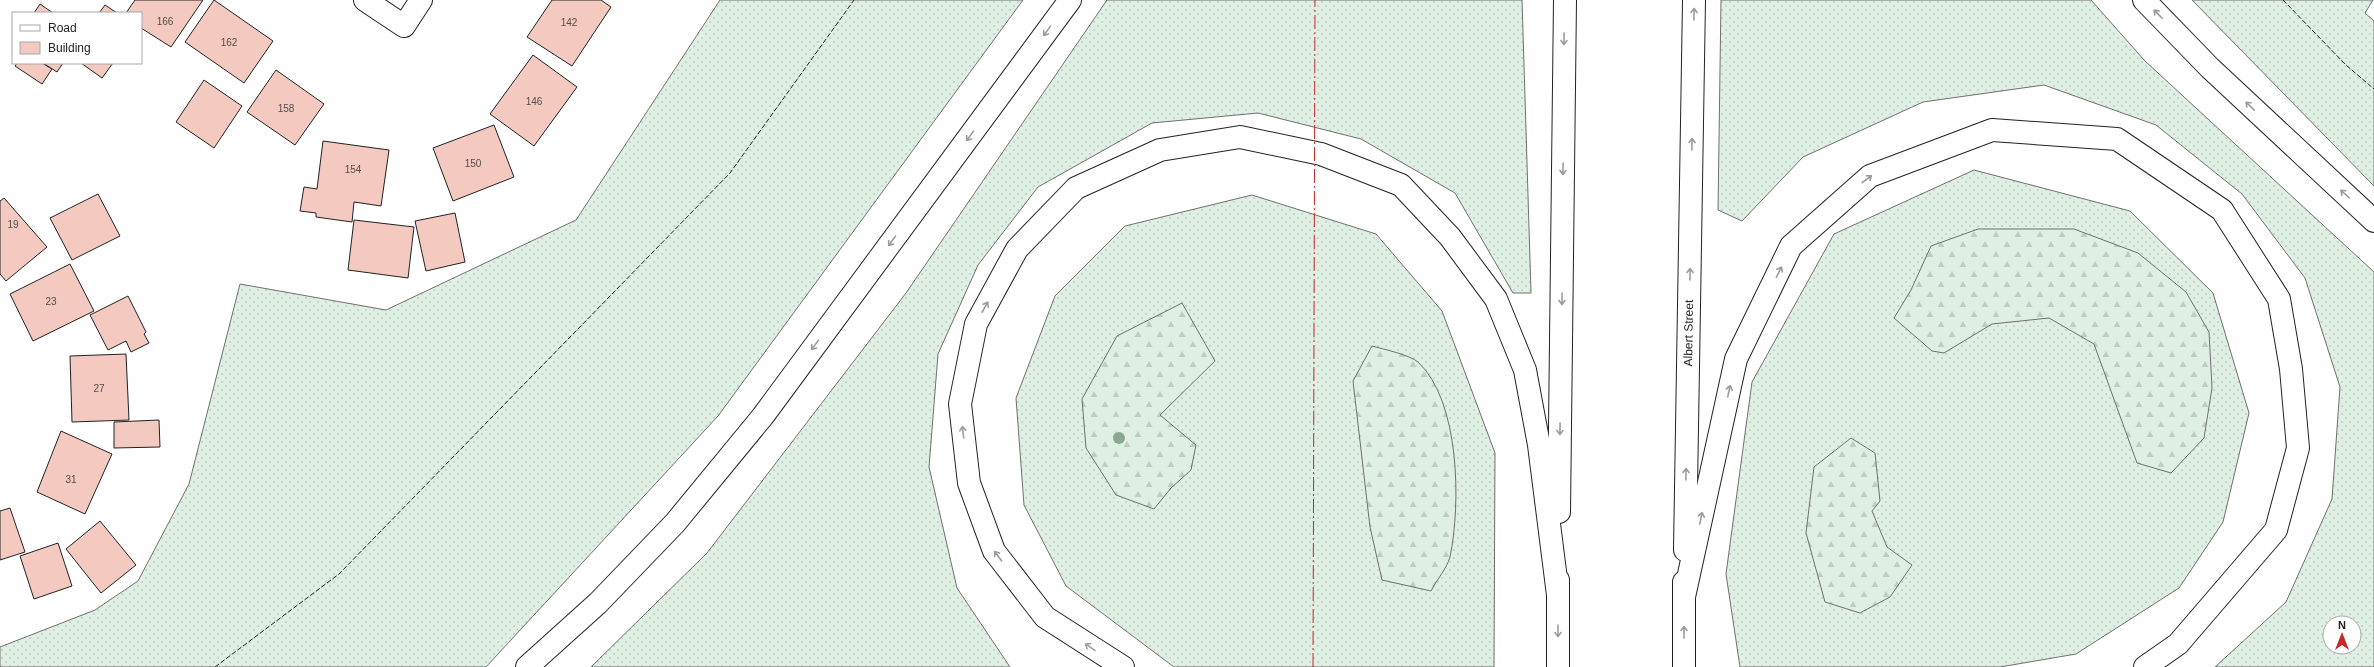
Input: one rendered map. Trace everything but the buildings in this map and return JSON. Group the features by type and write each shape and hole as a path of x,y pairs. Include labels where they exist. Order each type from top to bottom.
{"main road":[{"path":"365,0 404,26 421,0"},
{"path":"527,667 598,603 675,523 763,416 1070,0"},
{"path":"1558,667 1565,0"},
{"name":"Albert Street","path":"1684,667 1694,0"},
{"path":"2144,0 2221,78 2374,220"},
{"path":"1684,597 1736,359 1791,246 1870,176 1992,130 2117,140 2222,210 2279,299 2292,369 2298,448 2276,530 2178,644 2145,667"},
{"path":"1123,667 1045,617 994,551 970,483 960,404 976,324 1017,249 1076,188 1160,150 1240,137 1321,154 1401,185 1450,238 1496,299 1525,370 1539,445 1558,595"}],"green space":[{"path":"720,0 1023,0 718,416 486,667 0,667 0,647 95,610 138,581 189,484 240,284 386,310 576,220"},
{"path":"1107,0 1522,0 1531,293 1513,293 1455,193 1361,139 1258,113 1152,123 1038,187 978,265 938,354 929,467 957,588 1010,667 591,667 707,553 906,293"},
{"path":"1721,0 2091,0 2145,61 2374,272 2374,667 2215,667 2286,602 2332,499 2340,387 2305,278 2242,194 2156,125 2044,85 1923,102 1803,157 1742,221 1718,210"},
{"path":"2192,0 2373,0 2365,13 2374,21 2374,186"},
{"path":"1974,170 2130,211 2213,293 2249,413 2223,522 2179,588 2076,654 2000,667 1740,667 1726,574 1752,382 1834,234"},
{"path":"1252,195 1376,234 1442,311 1495,453 1494,667 1174,667 1066,586 1024,505 1016,398 1055,296 1125,226"},
{"path":"1978,229 2074,229 2138,253 2186,292 2209,332 2212,388 2204,438 2171,473 2137,463 2094,344 2049,318 1992,324 1944,353 1932,351 1894,318 1911,290 1931,246"},
{"path":"1182,303 1215,361 1160,415 1196,445 1191,470 1171,488 1154,509 1116,495 1086,448 1082,399 1117,336"},
{"path":"1372,346 1403,355 1418,362 1432,379 1442,401 1449,427 1454,454 1456,482 1454,535 1449,561 1431,591 1382,580 1370,527 1353,381"},
{"path":"1851,438 1875,453 1880,501 1872,511 1887,547 1912,565 1890,597 1860,613 1825,602 1806,533 1814,467"}],"fence":[{"path":"215,667 339,574 730,173 854,0"},
{"path":"2283,0 2346,65 2374,89"}],"power":[{"path":"1313,667 1315,0"}]}
